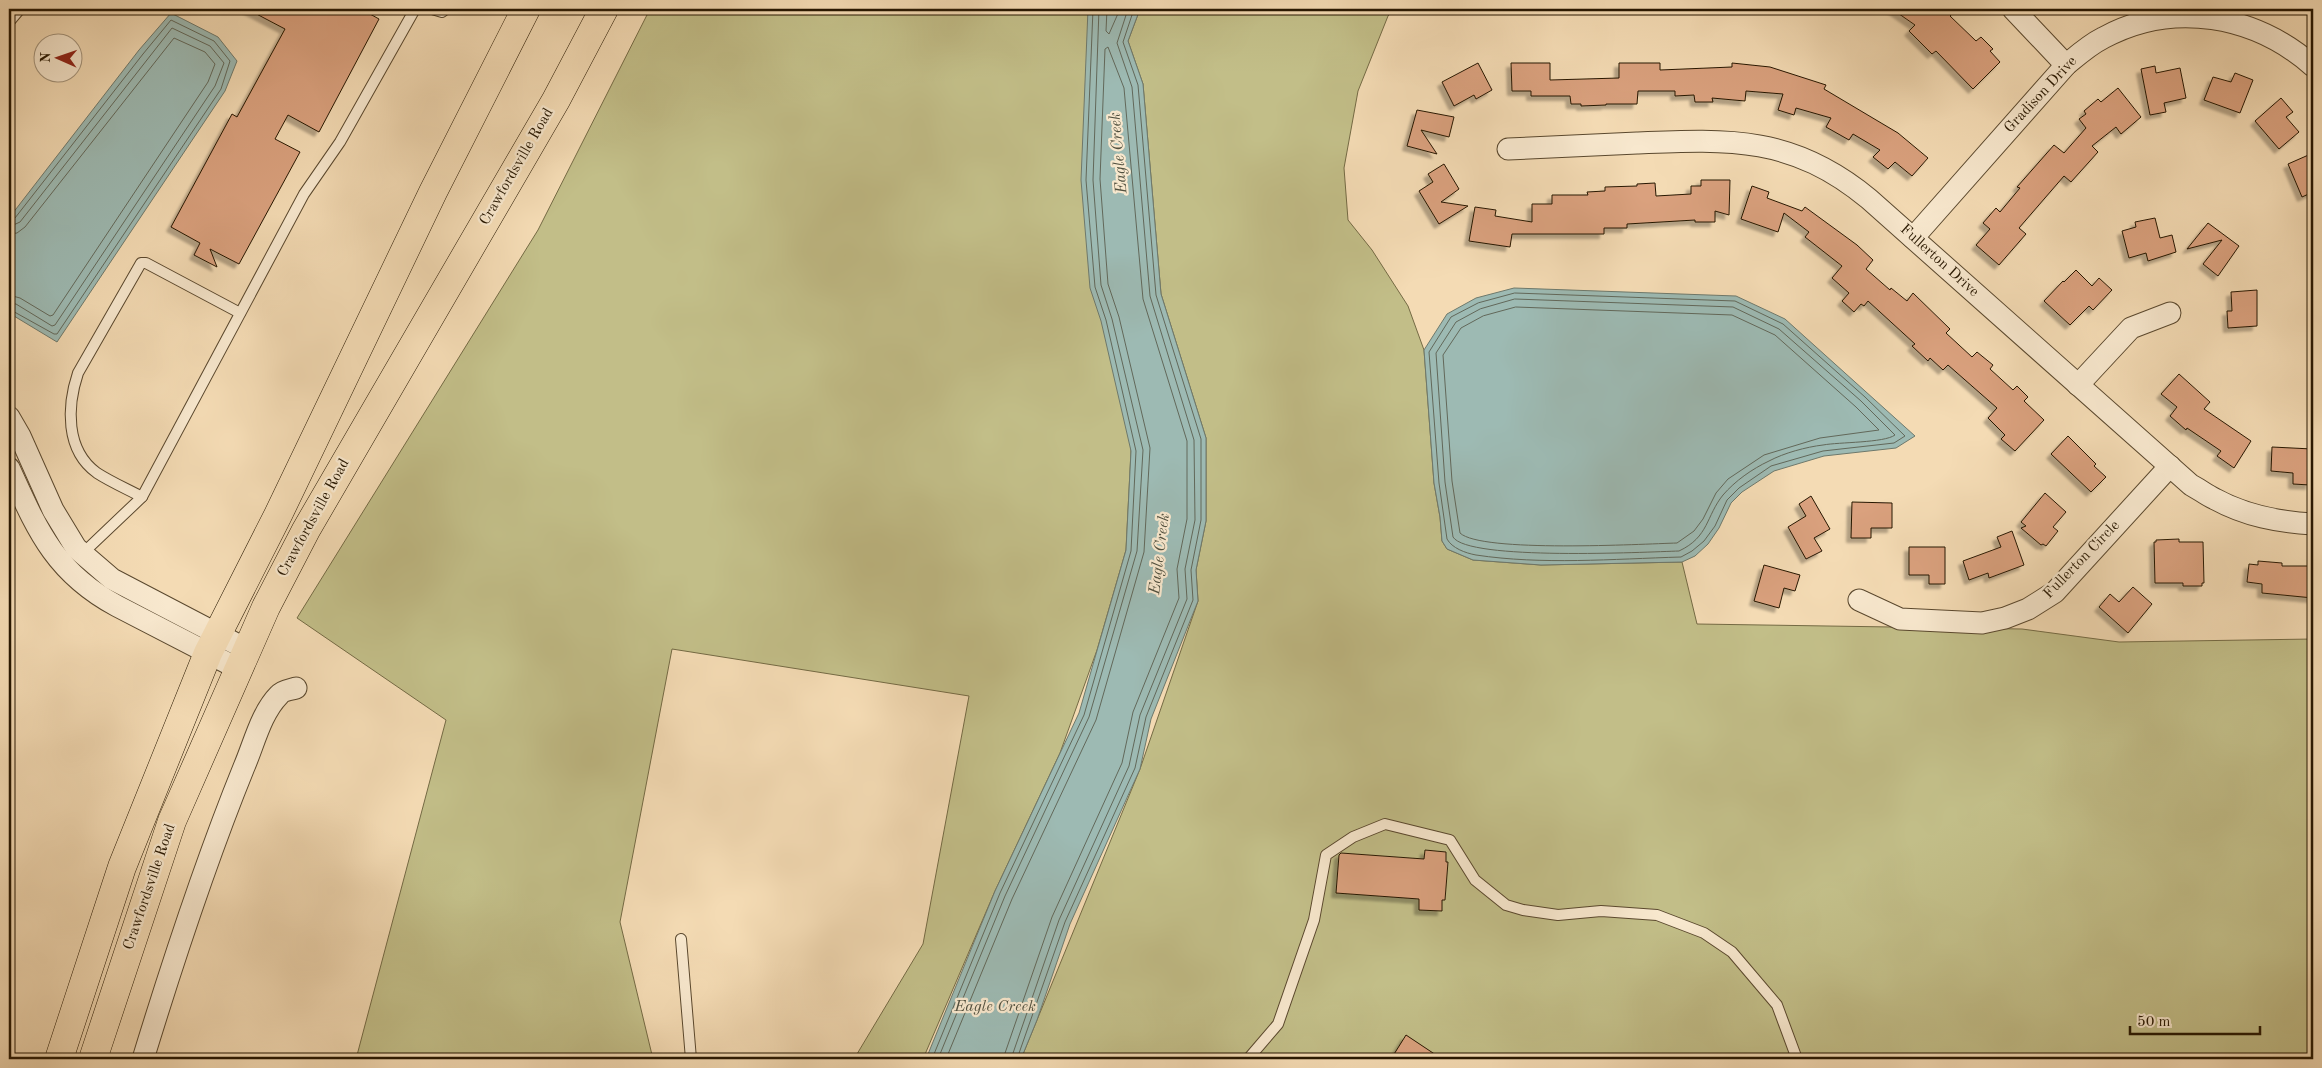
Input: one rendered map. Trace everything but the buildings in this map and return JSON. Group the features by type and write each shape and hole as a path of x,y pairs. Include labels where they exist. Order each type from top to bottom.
{"main road":[{"name":"Crawfordsville Road","path":"59,1059 122,867 212,644 278,515 437,183 526,9"},
{"name":"Crawfordsville Road","path":"93,1059 172,821 242,659 306,530 556,100 604,9"}],"street":[{"path":"2013,9 2066,64"},
{"name":"Gradison Drive","path":"1913,238 2066,64 2084,49 2119,30 2158,19 2189,16 2229,21 2260,31 2282,42 2313,66"},
{"name":"Fullerton Drive","path":"1508,149 1707,140 1763,146 1808,161 1844,180 1913,238 2186,480 2208,496 2238,510 2272,520 2313,524"},
{"path":"2078,385 2131,328 2170,313"},
{"path":"9,417 20,436 60,524 76,548 112,579 212,644"},
{"name":"Fullerton Circle","path":"1859,600 1900,619 1982,622 2005,618 2028,609 2055,592 2170,466"},
{"path":"9,468 42,536 65,567 98,596 212,644 242,659"},
{"path":"143,1059 178,947 242,771 271,705 280,693 296,688"}],"lane":[{"path":"9,22 20,9"},
{"path":"65,567 83,554 142,497 304,194 340,142 415,9"},
{"path":"432,9 442,12 446,9"},
{"path":"142,497 97,473 88,465 80,452 73,438 70,423 73,390 78,373 141,263 146,263 240,313"},
{"path":"1248,1059 1278,1024 1314,920 1326,855 1353,838 1386,824 1450,840 1475,880 1506,904 1523,910 1558,915 1601,910 1657,915 1704,933 1732,952 1777,1005 1797,1059"},
{"path":"681,939 691,1059"}],"shaded area":[{"path":"650,9 1088,9 1131,451 1126,550 1097,650 1060,753 995,891 923,1059 854,1059 923,944 969,696 672,649 620,922 653,1059 356,1059 446,720 297,618 538,230"},
{"path":"1140,9 1394,9 1388,16 1358,91 1344,168 1348,220 1372,250 1408,306 1424,350 1434,483 1442,541 1447,549 1473,560 1541,565 1682,562 1697,624 2022,629 2119,642 2313,639 2313,1059 1021,1059 1140,769 1198,601 1196,570 1206,521 1206,438 1161,294 1143,84 1128,41"}],"water":[{"name":"Eagle Creek","path":"1088,9 1140,9 1128,41 1143,84 1161,294 1206,438 1206,521 1196,570 1198,601 1151,719 1140,769 1070,924 1037,1020 1021,1059 926,1059 995,891 1079,713 1126,550 1131,451 1101,321 1090,288 1081,180"},
{"path":"171,13 218,37 237,61 225,91 57,342 9,313 9,218 139,50"},
{"path":"1514,288 1736,296 1785,319 1915,436 1896,448 1824,456 1774,471 1742,492 1731,503 1719,528 1708,544 1695,556 1682,562 1541,565 1473,560 1447,549 1442,541 1434,483 1424,350 1447,314 1476,298"}]}
